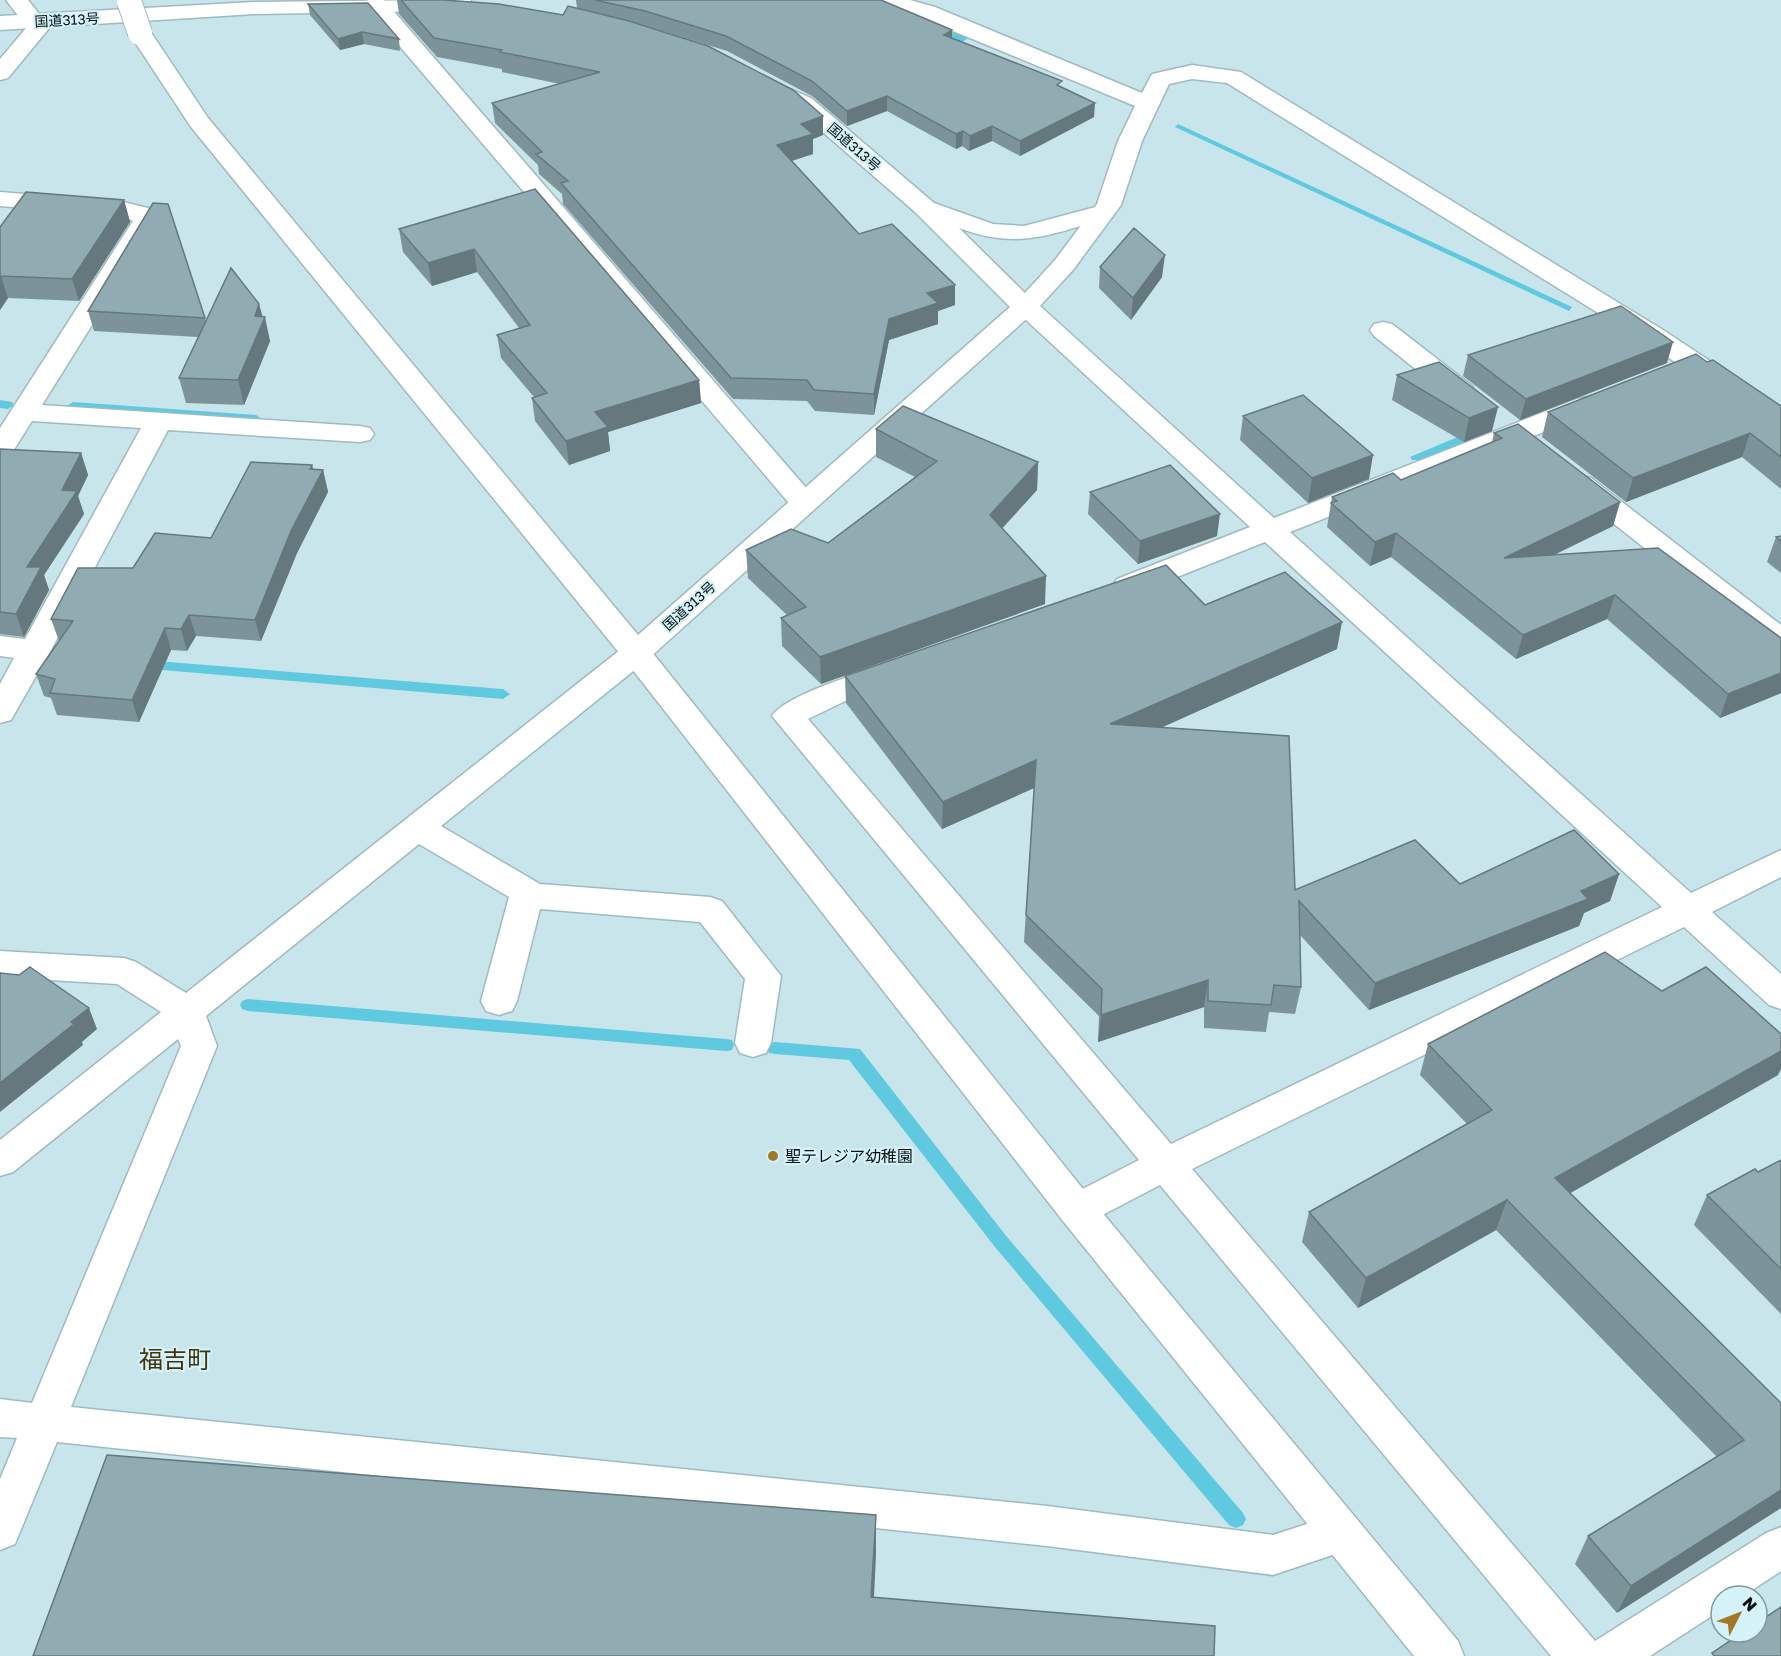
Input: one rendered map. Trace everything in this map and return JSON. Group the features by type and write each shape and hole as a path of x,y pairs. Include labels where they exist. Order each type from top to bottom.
{"main road":[{"path":"0,73 39,21 17,0"},
{"path":"129,0 140,33 199,122 636,653 1077,1210 1442,1656"},
{"path":"887,0 927,12 1147,103"},
{"name":"国道313号","path":"0,23 254,8 469,3"},
{"path":"376,4 804,504"},
{"path":"1781,420 1696,364 1233,76 1192,72 1160,79 1130,141 1109,205 1064,266 1025,307 1781,995"},
{"name":"国道313号","path":"0,1161 636,653 1025,307 922,206 803,104 765,83"},
{"path":"0,199 123,209 139,213 145,221 0,450"},
{"path":"922,206 990,231 1024,233 1103,212"},
{"path":"1383,330 1781,640"},
{"path":"1664,376 1696,364"},
{"path":"1098,598 1270,529 1497,418 1611,396"},
{"path":"25,412 360,434"},
{"path":"0,712 36,650 159,420"},
{"path":"0,646 36,650"},
{"path":"917,665 832,695 788,716 1579,1656"},
{"path":"417,827 533,896 710,910 763,976 753,1043"},
{"path":"1077,1210 1165,1164 1689,910 1781,862"},
{"path":"499,1001 527,892"},
{"path":"0,964 124,971 187,1011 198,1046 0,1530"},
{"path":"0,1418 1047,1526 1273,1555 1341,1533"},
{"path":"1611,1656 1781,1548"}],"water":[{"path":"1178,124 1572,307 1569,311 1175,127"}],"building":[{"path":"401,0 499,4 563,15 568,6 629,21 708,46 793,90 823,116 801,124 813,134 777,145 859,234 892,224 955,285 927,293 938,303 889,319 874,394 814,390 807,380 731,378 561,183 568,181 536,154 542,152 492,103 600,72 500,52 502,50 434,38"},
{"path":"595,0 881,0 952,30 944,35 1062,81 1057,85 1095,103 1020,141 992,126 970,136 963,131 956,134 887,96 847,111 812,81 726,36 645,11"},
{"path":"368,3 399,39 362,32 338,39 308,4"},
{"path":"535,189 699,380 595,412 608,427 566,441 532,398 547,393 497,335 530,325 474,249 428,263 399,229"},
{"path":"26,192 124,200 72,279 1,276 0,278 0,227"},
{"path":"153,203 168,204 205,318 88,311"},
{"path":"1134,228 1165,255 1133,298 1100,267"},
{"path":"231,268 259,304 255,316 265,317 238,380 179,378"},
{"path":"1621,306 1673,342 1526,399 1468,355"},
{"path":"1696,354 1707,362 1713,360 1781,406 1781,457 1750,433 1633,478 1548,412"},
{"path":"1439,362 1498,407 1469,418 1397,375"},
{"path":"1303,395 1373,455 1312,478 1243,416"},
{"path":"903,406 1038,462 990,515 1046,576 820,657 781,618 806,607 746,550 791,529 828,543 937,461 876,429"},
{"path":"1518,424 1620,502 1504,558 1658,548 1781,638 1781,673 1728,694 1615,595 1523,635 1396,533 1375,542 1331,503 1337,501 1332,497 1393,473 1401,480 1502,438 1494,433"},
{"path":"0,449 81,453 62,490 77,491 27,567 41,567 16,614 0,612"},
{"path":"251,462 312,465 310,469 323,470 291,531 255,620 189,615 181,629 165,628 132,700 50,693 55,679 36,674 73,621 51,619 78,568 133,568 155,533 211,538"},
{"path":"1170,465 1220,514 1140,541 1090,492"},
{"path":"1166,565 1205,605 1285,572 1342,622 1110,724 1289,736 1295,890 1415,840 1460,884 1574,830 1619,874 1581,891 1588,899 1375,983 1299,901 1301,987 1274,985 1271,1005 1208,1001 1208,980 1101,1015 1102,989 1026,915 1036,760 943,802 845,676"},
{"path":"1605,952 1662,991 1706,967 1781,1034 1781,1051 1555,1178 1781,1403 1781,1490 1631,1586 1588,1536 1744,1440 1507,1200 1366,1278 1309,1212 1492,1110 1428,1044"},
{"path":"30,967 89,1008 71,1022 74,1024 0,1083 0,973 19,975"},
{"path":"1781,1160 1781,1269 1707,1195 1755,1169 1758,1172"},
{"path":"107,1455 876,1515 871,1597 1215,1626 1214,1656 33,1656"},
{"path":"1781,1607 1781,1656 1714,1656 1712,1653 1725,1644 1769,1644 1769,1615"}],"waterway":[{"path":"934,28 962,39"},
{"path":"0,404 8,405"},
{"path":"73,406 256,419"},
{"path":"1416,457 1472,435"},
{"path":"144,665 503,694"},
{"path":"248,1005 726,1045"},
{"path":"775,1048 854,1054 1001,1242 1236,1519"}],"place":[{"name":"聖テレジア幼稚園","path":"773,1156"}],"district":[{"name":"福吉町","path":"175,1360"}]}
